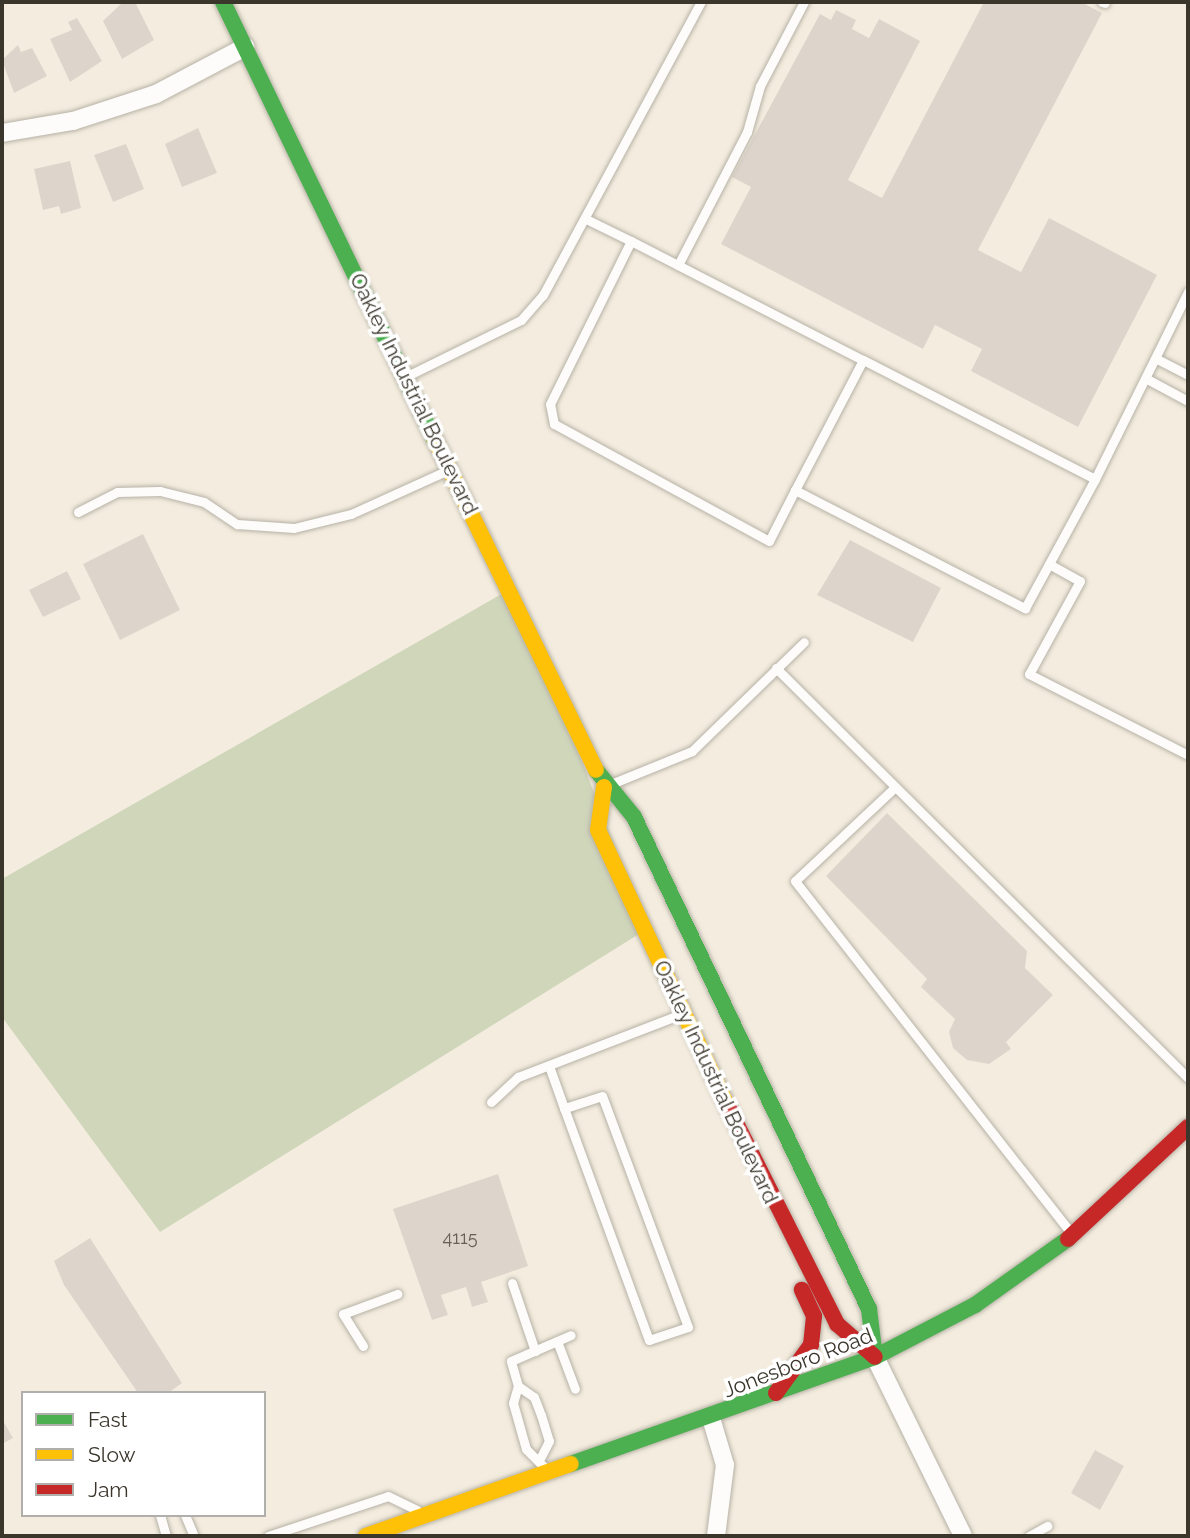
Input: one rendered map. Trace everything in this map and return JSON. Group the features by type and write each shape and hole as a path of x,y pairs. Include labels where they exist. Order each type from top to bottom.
{"main road":[{"name":"Oakley Industrial Boulevard","path":"223,2 604,787 634,817 869,1309 875,1357"},
{"name":"Oakley Industrial Boulevard","path":"604,787 598,830 738,1128 836,1324 875,1357"},
{"name":"Jonesboro Road","path":"366,1536 768,1400 875,1357 975,1305 1073,1236 1188,1127"},
{"path":"738,1128 733,1152 814,1316 811,1345 768,1400"}],"street":[{"path":"2,133 73,121 156,94 245,47"},
{"name":"Oakley Industrial Boulevard","path":"875,1357 963,1536"},
{"path":"711,1418 725,1465 716,1536"}],"lane":[{"path":"405,377 522,320 586,219 701,2"},
{"path":"678,265 747,132 761,86 804,2"},
{"path":"586,219 1095,479"},
{"path":"631,241 550,404 554,424 769,541 863,360"},
{"path":"794,491 1024,608 1147,379 1188,292"},
{"path":"1157,359 1188,375"},
{"path":"1147,379 1188,401"},
{"path":"78,512 117,492 160,491 204,502 237,524 294,528 363,510 450,470"},
{"path":"1049,564 1080,581 1029,674 1188,755"},
{"path":"604,787 692,751 804,642"},
{"path":"776,668 893,789 1188,1078"},
{"path":"893,789 795,881 1073,1236"},
{"path":"491,1102 518,1077 684,1013"},
{"path":"549,1066 564,1108 649,1340 688,1327 602,1096 564,1108"},
{"path":"512,1283 535,1351"},
{"path":"363,1346 343,1314 397,1294"},
{"path":"548,1475 541,1457 526,1449 513,1403 518,1386 511,1361 571,1335"},
{"path":"557,1341 575,1389"},
{"path":"518,1386 534,1397 541,1415 549,1441 541,1457"},
{"path":"268,1536 388,1496 428,1515"},
{"path":"161,1517 166,1536"},
{"path":"187,1517 194,1536"},
{"path":"1029,1536 1047,1525"}],"green space":[{"path":"514,587 647,929 160,1232 2,1017 2,879"}],"building":[{"path":"123,2 135,2 154,40 122,59 103,21"},
{"path":"984,2 1081,2 1102,13 978,250 1021,272 1049,218 1157,275 1078,427 971,371 982,349 935,325 923,349 721,244 751,187 732,177 820,14 831,20 836,10 856,20 852,29 869,38 879,19 920,41 848,180 882,198"},
{"path":"77,18 102,61 70,82 50,39 72,30 68,22"},
{"path":"18,45 21,52 32,48 47,76 14,93 2,60"},
{"path":"198,128 217,173 182,187 165,144"},
{"path":"126,144 144,189 113,202 94,155"},
{"path":"70,161 81,208 61,214 59,206 43,210 34,169"},
{"path":"143,534 180,610 120,640 83,564"},
{"path":"850,540 941,588 913,642 817,595"},
{"path":"67,571 81,599 43,617 29,590"},
{"path":"887,813 1027,951 1025,968 1053,995 1006,1042 1011,1049 989,1064 967,1060 953,1048 949,1032 955,1019 921,987 927,979 826,876"},
{"path":"498,1174 528,1266 481,1282 488,1302 472,1307 466,1287 441,1295 448,1315 432,1320 393,1209"},
{"path":"90,1238 182,1383 171,1391 137,1391 64,1285 54,1261"},
{"path":"2,1419 13,1438 2,1444"},
{"path":"1095,1450 1124,1466 1100,1510 1071,1493"}],"traffic: fast":[{"path":"223,2 435,440"},
{"path":"596,770 634,817 869,1309 875,1357"},
{"path":"571,1464 875,1357 975,1305 1068,1239"}],"traffic: slow":[{"path":"435,440 596,770"},
{"path":"604,787 598,830 728,1107"},
{"path":"366,1536 571,1464"}],"traffic: jam":[{"path":"728,1107 837,1324 875,1357"},
{"path":"1068,1239 1188,1127"},
{"path":"776,1393 811,1345 814,1316 802,1290"}]}
